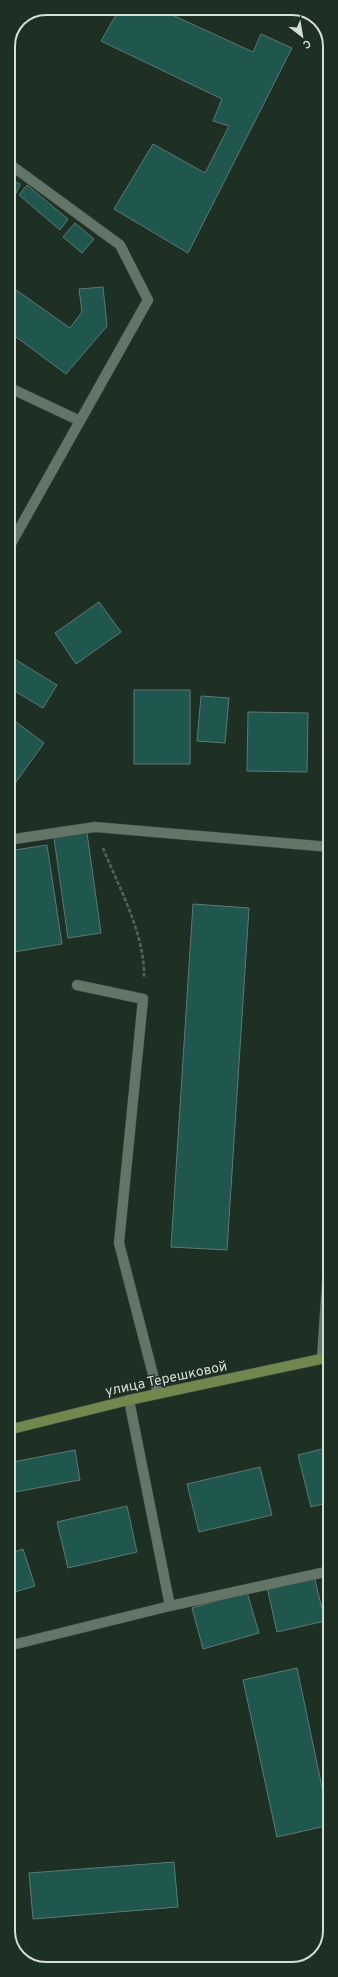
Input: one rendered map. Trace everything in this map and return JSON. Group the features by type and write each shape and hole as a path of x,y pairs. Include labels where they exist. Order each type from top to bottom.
{"street":[{"path":"15,168 120,245 148,300 15,537"},
{"path":"15,390 80,421"},
{"path":"15,839 95,827 323,846"},
{"path":"77,985 143,999 119,1243 158,1394"},
{"name":"улица Терешковой","path":"15,1428 129,1400 323,1359"},
{"path":"129,1400 170,1606"},
{"path":"15,1644 170,1606 323,1572"}],"path":[{"path":"95,827 138,936 144,963 143,999"}],"building":[{"path":"116,15 172,15 253,52 261,34 292,48 188,253 114,209 153,144 205,173 229,126 213,121 222,99 101,41"},
{"path":"15,182 20,184 15,196"},
{"path":"27,185 68,219 60,230 19,195"},
{"path":"75,223 94,239 82,253 63,237"},
{"path":"103,287 107,326 66,374 15,336 15,289 70,328 82,312 79,289"},
{"path":"99,602 121,632 76,664 55,633"},
{"path":"15,659 57,685 43,708 15,691"},
{"path":"134,690 190,690 190,764 134,764"},
{"path":"201,696 229,698 225,743 197,741"},
{"path":"248,712 308,713 307,772 247,771"},
{"path":"15,721 44,743 15,783"},
{"path":"87,833 101,933 68,938 54,838"},
{"path":"47,845 62,944 15,952 15,850"},
{"path":"193,904 249,908 227,1250 171,1247"},
{"path":"323,1449 323,1504 311,1507 298,1455"},
{"path":"75,1450 80,1480 15,1492 15,1462"},
{"path":"260,1467 272,1515 199,1532 187,1484"},
{"path":"127,1506 137,1552 68,1568 57,1522"},
{"path":"23,1549 35,1586 15,1592 15,1552"},
{"path":"314,1576 323,1613 323,1621 277,1632 267,1587"},
{"path":"247,1592 259,1633 203,1649 192,1608"},
{"path":"297,1668 323,1792 323,1827 277,1837 243,1680"},
{"path":"174,1862 178,1907 33,1919 29,1873"}]}
